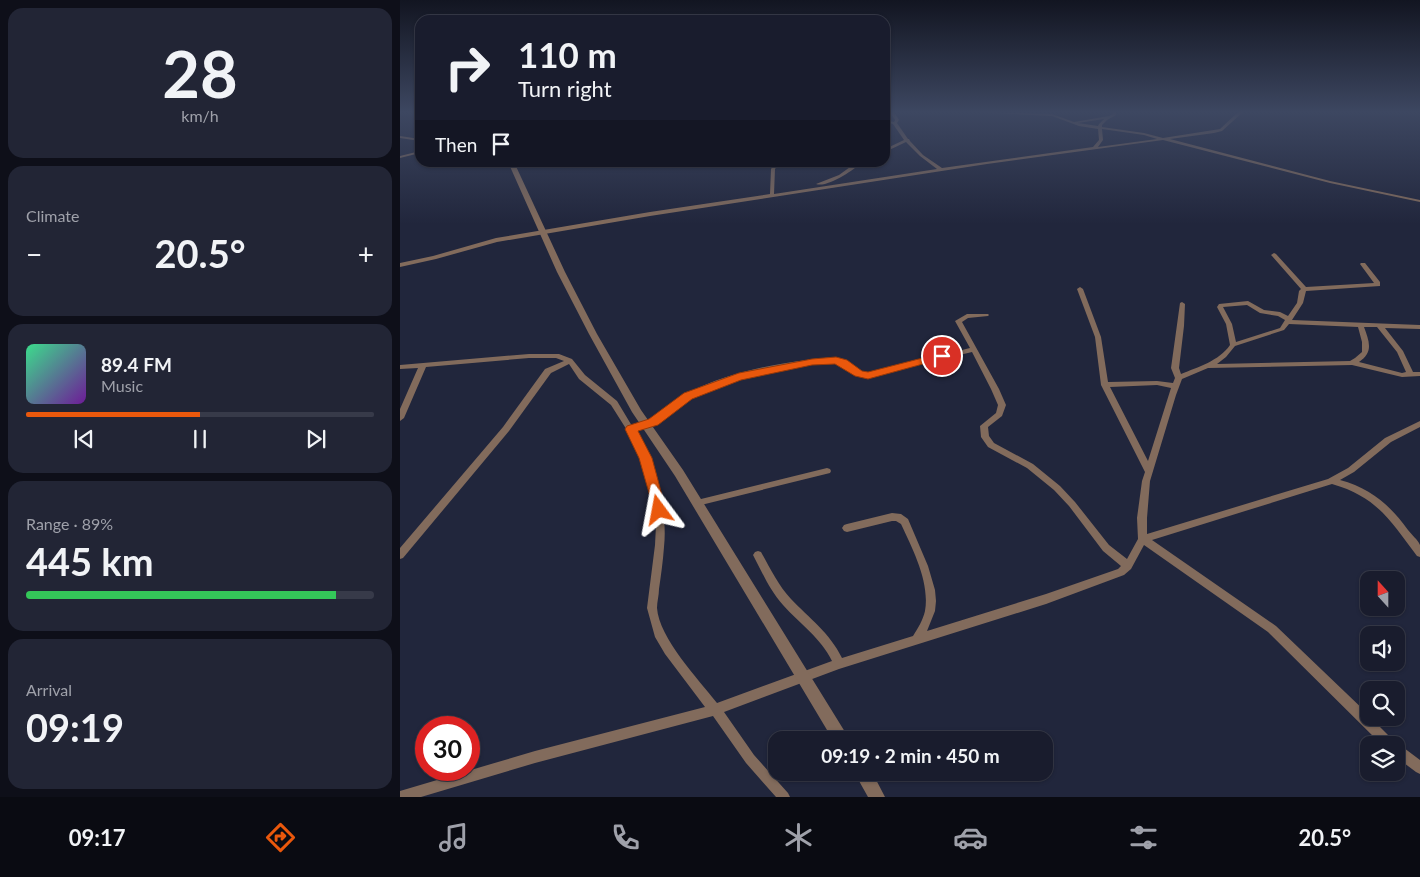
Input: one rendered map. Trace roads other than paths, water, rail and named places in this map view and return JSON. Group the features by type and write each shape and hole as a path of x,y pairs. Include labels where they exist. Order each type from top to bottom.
{"street":[{"path":"916,149 929,163 941,170"},
{"path":"400,265 434,258 491,242 544,232 789,192 1087,149"},
{"path":"1203,149 1330,182 1420,201"},
{"path":"400,157 415,152"},
{"path":"513,167 556,261 593,334 646,425 697,503 837,731"},
{"path":"772,195 773,169 775,167"},
{"path":"789,192 838,177 853,167"},
{"path":"1274,255 1304,289"},
{"path":"1304,289 1378,285 1378,282 1363,264"},
{"path":"1080,289 1096,330 1105,385 1148,470"},
{"path":"1233,345 1279,331 1300,303 1304,289"},
{"path":"1105,385 1177,382 1208,366 1231,351 1233,345 1232,334 1221,305 1248,302 1262,312 1280,314 1288,321 1420,327"},
{"path":"400,797 535,757 715,710 839,664 1086,586 1111,576 1128,566 1143,540 1143,495 1148,470 1177,382 1175,368 1182,326 1182,304"},
{"path":"986,315 966,316 958,321 972,350 995,388 1002,405 999,414 984,426 984,437 992,445 1030,466 1057,488 1106,548 1128,566"},
{"path":"1351,363 1363,357 1366,353 1360,324"},
{"path":"1379,325 1400,351 1411,375"},
{"path":"631,429 646,425 660,418 688,396 739,376 827,360 842,362 859,374 868,375 972,350"},
{"path":"400,367 529,356 557,356 570,361 582,377 614,403 631,429 646,458 659,510 661,525 653,596 654,619 659,634 750,759 784,797"},
{"path":"400,555 506,429 546,374 570,361"},
{"path":"1208,366 1351,363 1402,375 1420,374"},
{"path":"400,418 423,365"},
{"path":"1143,540 1331,481 1358,465 1388,440 1420,424"},
{"path":"697,503 827,471"},
{"path":"1331,481 1360,489 1376,499 1394,518 1420,554"},
{"path":"847,528 895,517 902,519 904,522 929,584 931,596 930,612 917,639"},
{"path":"1143,540 1272,630 1382,736"},
{"path":"758,555 781,595 824,637 834,651 839,664"},
{"path":"1405,756 1420,768"},
{"path":"867,781 877,797"}]}
